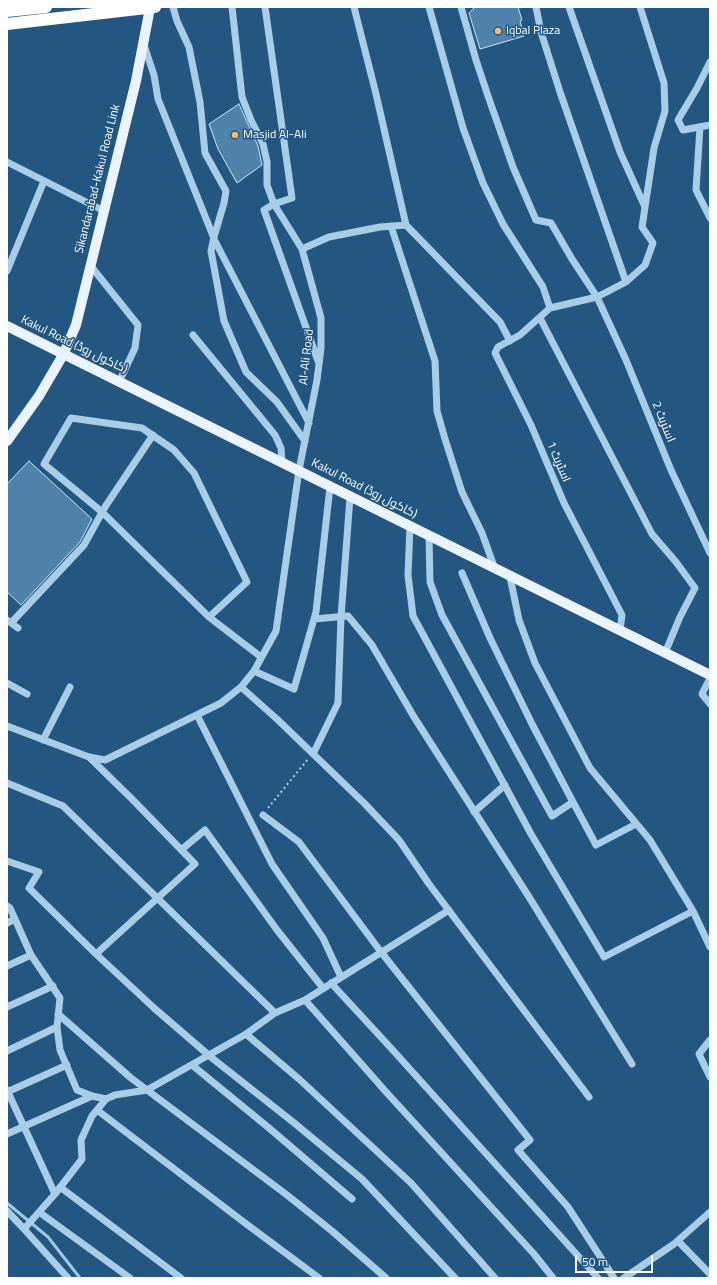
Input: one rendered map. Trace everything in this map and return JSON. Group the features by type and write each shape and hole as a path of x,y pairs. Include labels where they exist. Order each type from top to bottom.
{"highway":[{"path":"7,11 46,7"},
{"path":"7,24 155,7"}],"main road":[{"name":"Sikandarabad-Kakul Road Link","path":"7,441 64,355 76,325 144,44 150,8"},
{"name":"Kakul Road (کاکول روڈ)","path":"7,326 299,470 510,577 620,630 710,677"}],"street":[{"path":"173,7 177,22 189,46 200,102 205,153 226,191 211,251 224,321 246,372 277,402 305,441"},
{"name":"Al-Ali Road","path":"90,758 105,760 221,703 242,687 254,671 276,631 299,470 319,363 321,348 321,318 302,249 274,204 267,185 267,162 263,144 242,97 232,7"},
{"path":"265,7 292,198 274,204 264,210 319,363"},
{"path":"354,7 376,94 406,226 500,322 510,341"},
{"path":"429,7 463,128 483,182 503,224 543,287 550,308 597,297 626,282 645,265 653,243 642,227 654,148 665,111 664,83 640,7"},
{"name":"اسٹریٹ 2","path":"461,7 488,96 513,167 536,220 551,223 597,297 626,360 670,470 710,553"},
{"path":"536,7 541,32 560,92 626,282"},
{"path":"569,7 620,152 645,208"},
{"path":"144,44 154,75 158,99 214,237 309,423"},
{"path":"710,62 678,120 683,130 710,125"},
{"path":"700,127 696,190 710,218"},
{"path":"7,162 104,211"},
{"path":"7,271 44,181"},
{"path":"391,226 435,362 437,411 445,439 462,492 482,533 495,569"},
{"path":"302,249 329,237 380,227 406,226"},
{"path":"90,264 138,325 135,348 119,382"},
{"name":"اسٹریٹ 1","path":"550,308 520,335 498,347 496,353 531,425 564,503 622,615 620,630"},
{"path":"540,318 652,534 676,562 695,588 680,617 666,653"},
{"path":"193,335 275,435 281,448 282,462"},
{"path":"209,617 247,582 194,474 174,450 142,428 71,418 44,464 102,512 209,617 261,657"},
{"path":"18,628 9,621 84,545 102,512 153,435"},
{"path":"254,671 294,689 316,612 330,487"},
{"path":"313,754 338,703 340,617 350,497"},
{"path":"410,526 408,575 413,616 505,785 604,957 693,911"},
{"path":"429,536 430,582 442,616 552,816 573,802"},
{"path":"462,573 496,651 532,724 596,845 636,824"},
{"path":"510,577 519,620 535,663 590,768 650,840 693,911 710,947"},
{"path":"314,619 348,616 372,645 414,717 529,897 632,1064"},
{"path":"710,677 702,694 710,704"},
{"path":"7,683 27,694"},
{"path":"43,740 70,687"},
{"path":"242,687 364,803 399,840 428,884 589,1097"},
{"path":"197,715 272,864 323,938 341,977"},
{"path":"7,726 90,758 195,864 96,954"},
{"path":"7,783 63,806 275,1013"},
{"path":"474,812 505,785"},
{"path":"263,815 299,842 381,952 530,1140 518,1150 568,1207 614,1278"},
{"path":"181,850 205,830 277,930 323,988"},
{"path":"7,861 39,872 30,888 96,954 154,1008 209,1056 362,1179 456,1278"},
{"path":"7,906 10,908 31,955 60,998 56,1027 60,1050 77,1090 92,1096 106,1099"},
{"path":"68,1278 24,1229 60,1188 82,1159 82,1140 92,1116 106,1099 115,1095 148,1090 246,1034 275,1013 305,1000 449,910"},
{"path":"7,922 15,919"},
{"path":"7,966 31,955"},
{"path":"330,983 390,1047 598,1278"},
{"path":"7,1007 53,986"},
{"path":"305,1000 387,1093 534,1254 553,1278"},
{"path":"58,1014 132,1078 287,1195 332,1231 386,1278"},
{"path":"7,1051 56,1027"},
{"path":"246,1034 411,1182 495,1278"},
{"path":"710,1040 699,1054 710,1077"},
{"path":"55,1194 7,1091 67,1065"},
{"path":"192,1065 352,1199"},
{"path":"7,1134 92,1096"},
{"path":"97,1110 244,1224 319,1278"},
{"path":"60,1188 181,1278"},
{"path":"7,1211 28,1233"},
{"path":"39,1212 130,1278"},
{"path":"624,1278 678,1241 710,1212"},
{"path":"678,1241 710,1274"}],"path":[{"path":"263,815 313,754"}],"building":[{"name":"Iqbal Plaza","path":"475,7 518,7 522,20 520,21 524,36 480,49 469,13"},
{"name":"Masjid Al-Ali","path":"239,104 258,146 262,165 237,183 218,149 209,124"},
{"path":"29,461 92,519 80,542 21,605 7,592 7,484"}],"waterway":[{"path":"7,1203 48,1237 80,1278"}],"place":[{"name":"Iqbal Plaza","path":"498,31"},
{"name":"Masjid Al-Ali","path":"235,135"}]}
